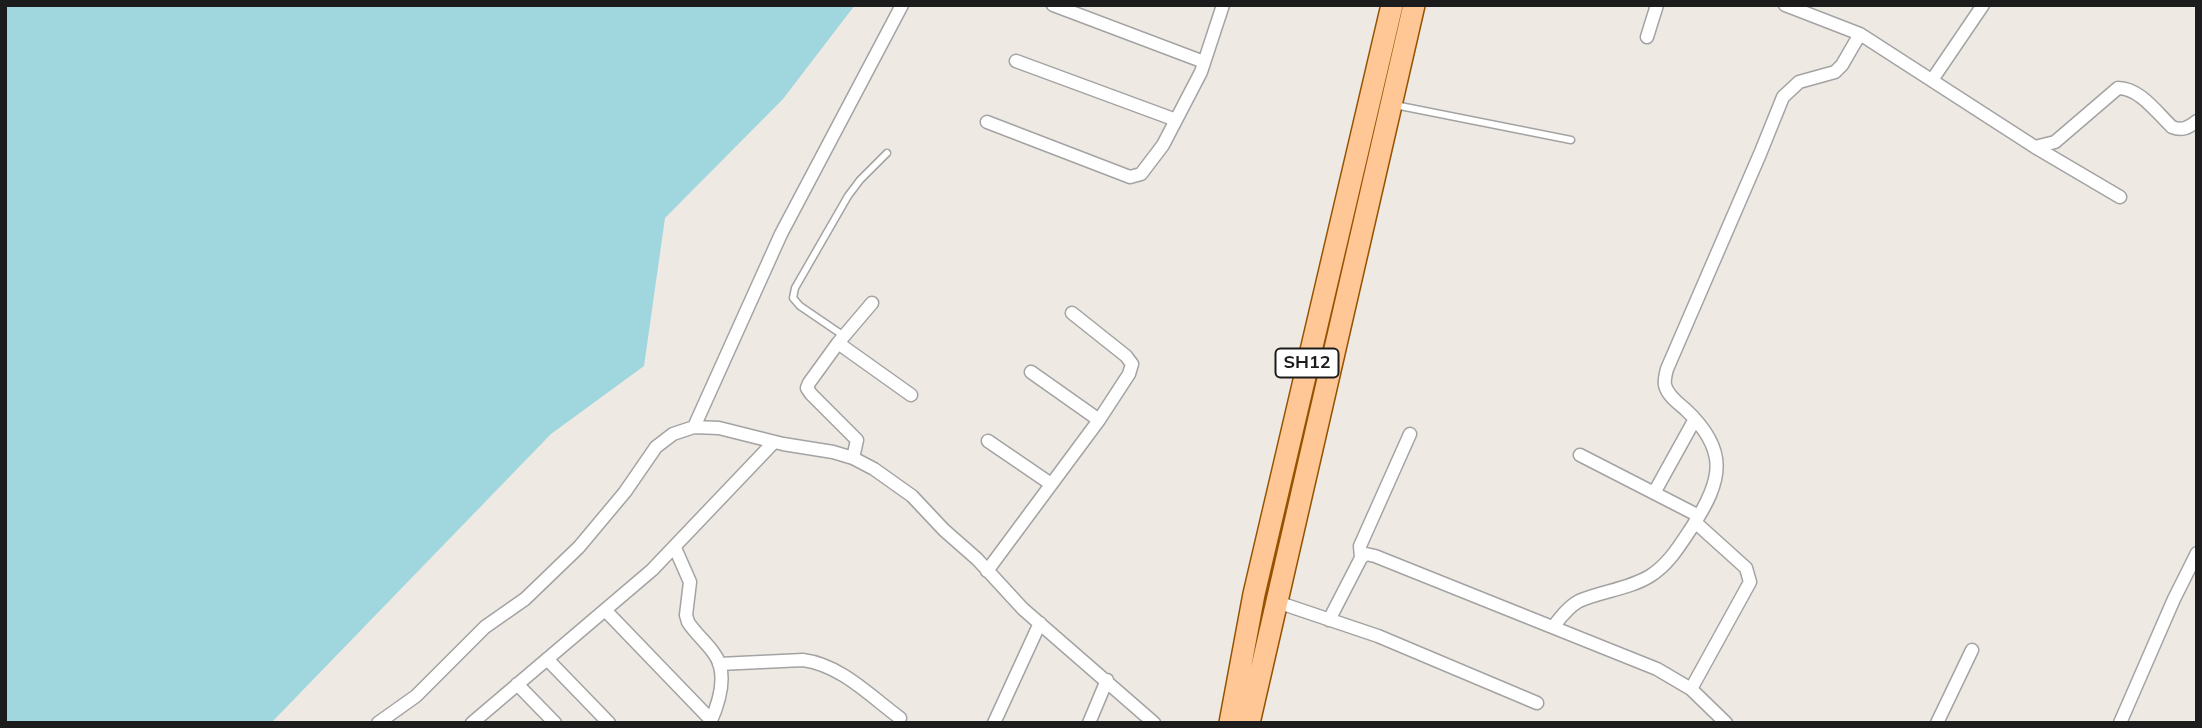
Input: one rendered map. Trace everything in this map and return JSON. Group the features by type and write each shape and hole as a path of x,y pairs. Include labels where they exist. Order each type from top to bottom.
{"main road":[{"name":"SH12","path":"1230,723 1254,594 1392,5"},
{"path":"1249,723 1414,5"}],"street":[{"path":"694,427 781,234 902,5"},
{"path":"1053,5 1204,62"},
{"path":"987,122 1136,177 1163,145 1176,120 1204,62 1223,5"},
{"path":"1647,37 1657,5"},
{"path":"1784,5 1860,34 2035,147 2120,197"},
{"path":"1932,80 1983,5"},
{"path":"1552,627 1566,611 1579,602 1650,576 1670,559 1697,519 1716,482 1716,449 1702,425 1670,395 1665,385 1667,369 1783,97 1798,82 1835,72 1860,34"},
{"path":"1016,61 1176,120"},
{"path":"2035,147 2054,142 2118,88 2138,94 2172,127 2179,130 2188,128 2197,121"},
{"path":"853,458 857,440 807,388 841,340 872,303"},
{"path":"987,570 1099,420 1132,365 1126,356 1072,313"},
{"path":"841,340 911,395"},
{"path":"1031,373 1099,420"},
{"path":"1654,493 1695,418"},
{"path":"378,723 416,695 485,627 525,599 579,547 625,492 656,447 673,434 694,427 719,428 774,442 833,452 853,458 874,469 912,496 1057,640 1107,680 1154,723"},
{"path":"1329,620 1360,558 1360,545 1410,435"},
{"path":"988,440 1051,484"},
{"path":"472,723 675,548 774,442"},
{"path":"1580,455 1654,493 1697,519 1746,568 1750,582 1691,689"},
{"path":"605,610 711,721 717,708 722,676 713,652 688,622 686,615 690,582 675,548"},
{"path":"2120,723 2197,553"},
{"path":"1360,558 1366,554 1375,556 1657,669 1691,689 1726,723"},
{"path":"1277,602 1378,636 1536,704"},
{"path":"994,723 1040,623"},
{"path":"1937,723 1972,650"},
{"path":"547,659 609,723"},
{"path":"719,664 803,660 817,662 836,670 900,718"},
{"path":"1089,723 1107,680"},
{"path":"517,684 555,723"}],"lane":[{"path":"1370,99 1571,140"},
{"path":"841,340 800,306 793,298 795,288 848,196 887,153"}],"water":[{"path":"5,5 855,5 783,99 665,218 644,366 551,434 271,723 5,723"}]}
